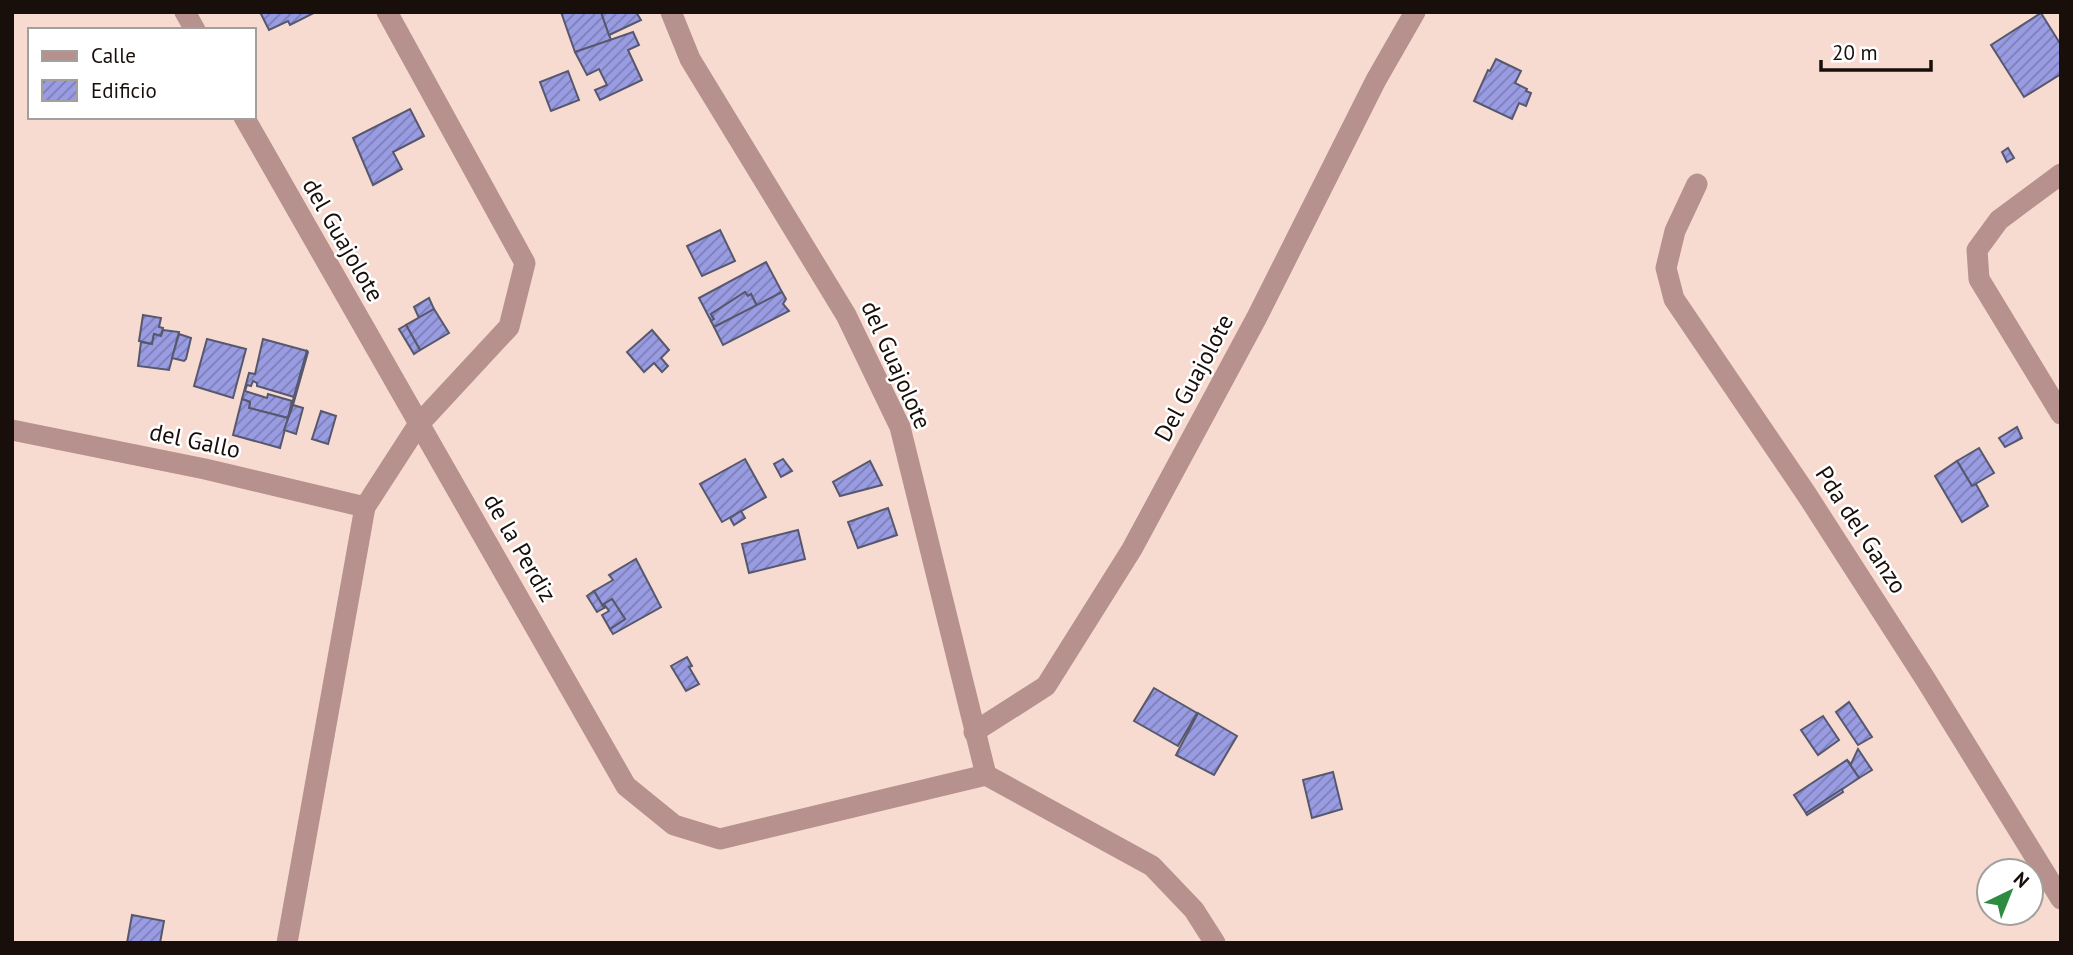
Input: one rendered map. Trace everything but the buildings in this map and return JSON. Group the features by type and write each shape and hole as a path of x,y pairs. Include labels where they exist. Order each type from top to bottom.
{"street":[{"path":"185,12 194,28"},
{"path":"287,943 365,508 418,425 509,327 525,263 387,12"},
{"name":"del Guajolote","path":"671,12 690,59 846,315 900,427 986,775"},
{"name":"Del Guajolote","path":"974,732 1046,686 1132,549 1257,317 1376,80 1415,12"},
{"name":"del Guajolote","path":"245,119 418,425"},
{"path":"2061,174 1999,220 1977,250 1979,279 2061,414"},
{"name":"Pda del Ganzo","path":"1697,184 1675,231 1666,268 1674,299 1822,518 2061,899"},
{"name":"de la Perdiz","path":"418,425 626,786 674,825 720,839 986,775"},
{"name":"del Gallo","path":"12,430 205,469 365,508"},
{"path":"986,775 1152,866 1194,910 1215,943"}]}
